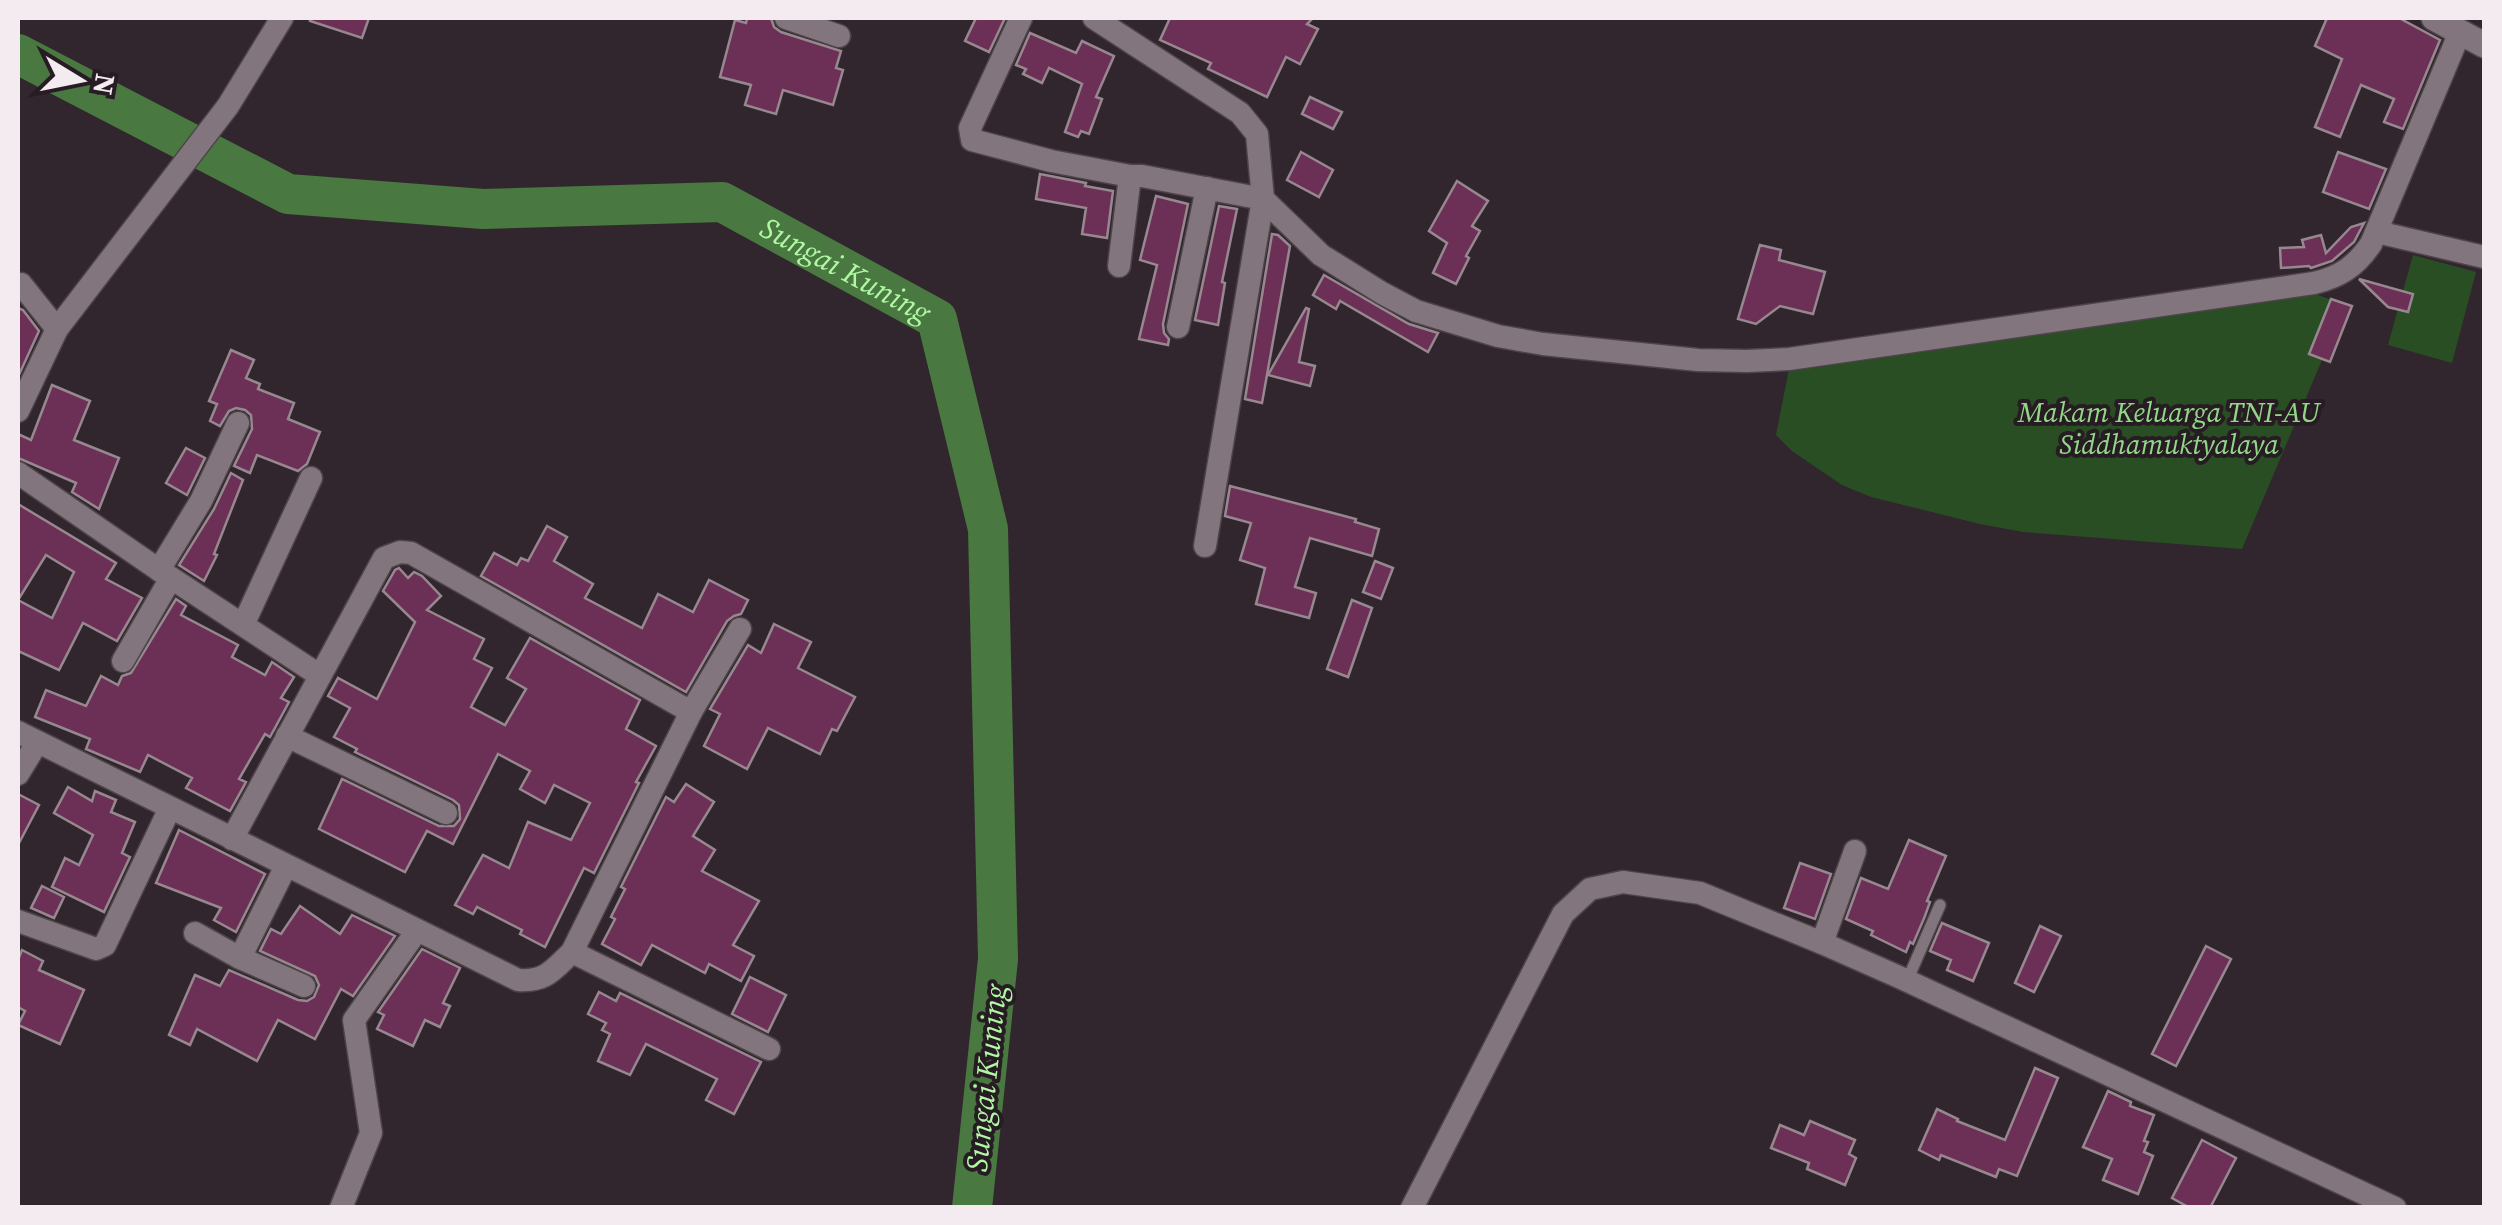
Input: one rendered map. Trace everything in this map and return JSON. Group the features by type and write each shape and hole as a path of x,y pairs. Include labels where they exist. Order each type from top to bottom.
{"street":[{"path":"18,412 57,329 228,106 282,18"},
{"path":"786,18 839,36"},
{"path":"1021,18 970,128 972,140 1051,161 1262,200 1320,255 1416,311 1498,336 1698,360 1747,361 1789,359 2314,283 2341,274 2354,266 2377,232 2460,32"},
{"path":"2434,18 2484,44"},
{"path":"1098,19 1240,114 1256,134 1262,200 1205,546"},
{"path":"1119,266 1130,176"},
{"path":"1178,326 1207,188"},
{"path":"2377,232 2484,256"},
{"path":"21,284 57,329"},
{"path":"123,661 238,423"},
{"path":"18,473 319,675"},
{"path":"242,625 311,478"},
{"path":"232,839 384,558 400,552 411,552 691,712"},
{"path":"18,774 27,737 416,932 518,980 532,981 544,978 572,952 691,712 740,628"},
{"path":"287,736 446,813"},
{"path":"18,921 96,949 105,946 170,808"},
{"path":"1822,943 1854,851"},
{"path":"240,958 286,866"},
{"path":"1412,1208 1563,914 1590,889 1623,882 1700,894 1822,943 2395,1208"},
{"path":"342,1208 371,1133 354,1020 416,932"},
{"path":"195,933 304,986"},
{"path":"572,952 770,1048"}],"lane":[{"path":"1907,981 1940,905"}],"green space":[{"path":"2413,255 2476,272 2452,363 2388,345"},
{"name":"Makam Keluarga TNI-AU Siddhamuktyalaya","path":"2312,293 2352,307 2330,362 2322,360 2242,549 2023,532 1980,524 1871,497 1842,485 1792,451 1776,435 1789,369"}],"building":[{"path":"369,18 362,38 310,21"},
{"path":"747,18 771,18 781,32 841,51 836,68 843,70 833,105 783,90 776,114 745,105 751,85 720,77 735,20 746,23"},
{"path":"976,18 1005,18 989,52 965,41"},
{"path":"1170,18 1313,18 1307,24 1318,29 1300,64 1286,57 1267,97 1208,69 1211,63 1160,40"},
{"path":"2327,18 2399,18 2440,40 2403,129 2384,122 2394,99 2361,85 2340,137 2315,127 2342,59 2315,46"},
{"path":"1030,33 1076,53 1082,41 1114,56 1096,97 1102,99 1089,134 1081,131 1078,137 1065,132 1082,84 1049,68 1042,83 1023,74 1026,69 1016,65"},
{"path":"1310,97 1342,112 1333,129 1302,114"},
{"path":"1301,152 1333,170 1319,197 1287,180"},
{"path":"2338,152 2386,169 2369,209 2323,192"},
{"path":"1040,174 1113,191 1107,238 1082,234 1086,208 1036,199"},
{"path":"1457,181 1488,201 1472,226 1480,231 1456,284 1433,273 1447,243 1429,231"},
{"path":"1156,196 1188,204 1163,324 1168,345 1139,339 1157,265 1140,260"},
{"path":"1219,206 1237,209 1222,282 1225,283 1218,325 1195,320"},
{"path":"2364,223 2354,242 2332,261 2311,268 2281,268 2280,248 2304,247 2302,240 2321,235 2326,253 2351,227"},
{"path":"1272,234 1290,246 1262,403 1245,399"},
{"path":"1760,245 1781,250 1779,260 1825,272 1813,314 1780,306 1756,324 1738,319"},
{"path":"1324,275 1409,324 1438,333 1428,352 1340,301 1336,309 1313,295"},
{"path":"2359,279 2413,294 2408,312 2388,307"},
{"path":"2331,299 2352,306 2330,362 2309,354"},
{"path":"18,308 39,331 18,377"},
{"path":"1306,308 1309,309 1299,362 1315,366 1310,386 1268,375"},
{"path":"231,350 254,360 246,378 260,384 258,389 294,403 288,419 320,432 307,464 298,471 257,455 250,473 234,466 252,429 251,415 236,408 229,411 220,426 210,421 217,404 209,401"},
{"path":"52,385 90,401 74,440 119,458 99,509 72,492 76,483 18,458 18,434 31,440"},
{"path":"186,448 205,458 187,495 166,483"},
{"path":"231,473 243,480 204,581 179,565"},
{"path":"1230,486 1356,519 1355,522 1379,529 1372,556 1310,538 1295,587 1316,593 1309,618 1256,604 1265,568 1240,560 1251,523 1225,516"},
{"path":"18,504 116,563 106,579 142,598 117,641 83,623 59,670 18,651","holes":["46,555 74,572 52,618 18,600"]},
{"path":"547,526 567,537 554,561 593,584 585,598 642,628 658,594 693,612 709,580 748,600 741,614 727,621 686,692 481,576 494,553 517,565 521,558 528,561"},
{"path":"1375,561 1393,568 1381,599 1363,592"},
{"path":"399,568 408,578 414,572 422,576 441,596 427,610 484,639 474,659 492,668 471,707 505,725 526,689 507,678 530,638 640,700 626,729 656,746 594,873 584,868 545,947 477,907 473,914 455,905 483,855 509,868 528,822 571,840 590,803 554,785 545,803 520,789 530,771 498,754 453,844 427,831 405,872 319,829 342,779 439,826 454,826 460,819 459,805 453,800 355,752 357,749 334,737 350,708 328,696 338,678 377,699 415,622 383,591"},
{"path":"176,599 186,606 181,615 238,645 232,657 265,675 272,662 294,677 281,698 289,702 270,737 265,734 239,779 246,782 230,811 186,788 192,778 148,755 140,772 86,749 90,739 35,717 46,690 86,706 101,676 118,685 122,676 131,673"},
{"path":"1352,600 1372,608 1348,677 1327,669"},
{"path":"774,624 811,642 798,668 855,697 820,754 768,728 747,769 704,746 720,714 710,709 748,645 761,653"},
{"path":"686,784 714,802 693,836 715,850 702,871 759,901 733,945 754,956 741,981 709,964 705,973 652,945 641,965 602,944 625,889 621,887 666,797 674,802"},
{"path":"68,787 92,801 95,791 116,800 111,812 135,822 122,853 130,857 104,912 52,887 65,858 79,865 93,835 54,813"},
{"path":"18,794 39,805 18,845"},
{"path":"179,830 265,874 236,932 214,920 221,908 156,883"},
{"path":"1909,840 1946,856 1927,901 1930,902 1925,916 1906,952 1846,919 1861,878 1888,889"},
{"path":"1800,863 1831,874 1815,919 1784,908"},
{"path":"42,886 64,897 54,918 31,908"},
{"path":"300,906 340,934 352,915 395,936 353,996 341,989 315,1039 278,1020 257,1061 197,1029 190,1045 169,1035 195,975 220,986 229,970 298,1000 314,997 319,985 315,976 260,951 271,929 281,934"},
{"path":"1942,923 1989,943 1973,981 1947,970 1951,960 1930,951"},
{"path":"2040,926 2061,936 2034,992 2015,983"},
{"path":"2206,946 2231,959 2176,1066 2152,1054"},
{"path":"422,949 460,968 443,1003 450,1006 440,1027 425,1020 413,1046 377,1029 384,1015 378,1012"},
{"path":"22,950 43,961 39,970 84,990 60,1044 18,1025 25,1011 18,1007 18,960"},
{"path":"750,977 786,995 768,1032 732,1014"},
{"path":"599,992 616,1001 620,993 761,1062 734,1114 706,1100 717,1079 646,1044 630,1075 598,1061 610,1034 602,1030 606,1023 588,1014"},
{"path":"2035,1068 2058,1078 2017,1176 1999,1169 1996,1177 1919,1150 1937,1109 2005,1140"},
{"path":"2108,1091 2131,1102 2130,1106 2154,1115 2144,1141 2148,1142 2144,1152 2153,1156 2138,1194 2103,1180 2112,1159 2083,1147"},
{"path":"1810,1121 1855,1140 1849,1154 1856,1158 1845,1185 1807,1169 1809,1163 1771,1148 1780,1125 1804,1135"},
{"path":"2202,1140 2236,1158 2210,1208 2190,1208 2172,1198"}],"waterway":[{"name":"Sungai Kuning","path":"18,54 288,194 483,209 722,202 937,319 988,529 998,959 972,1208"}]}
